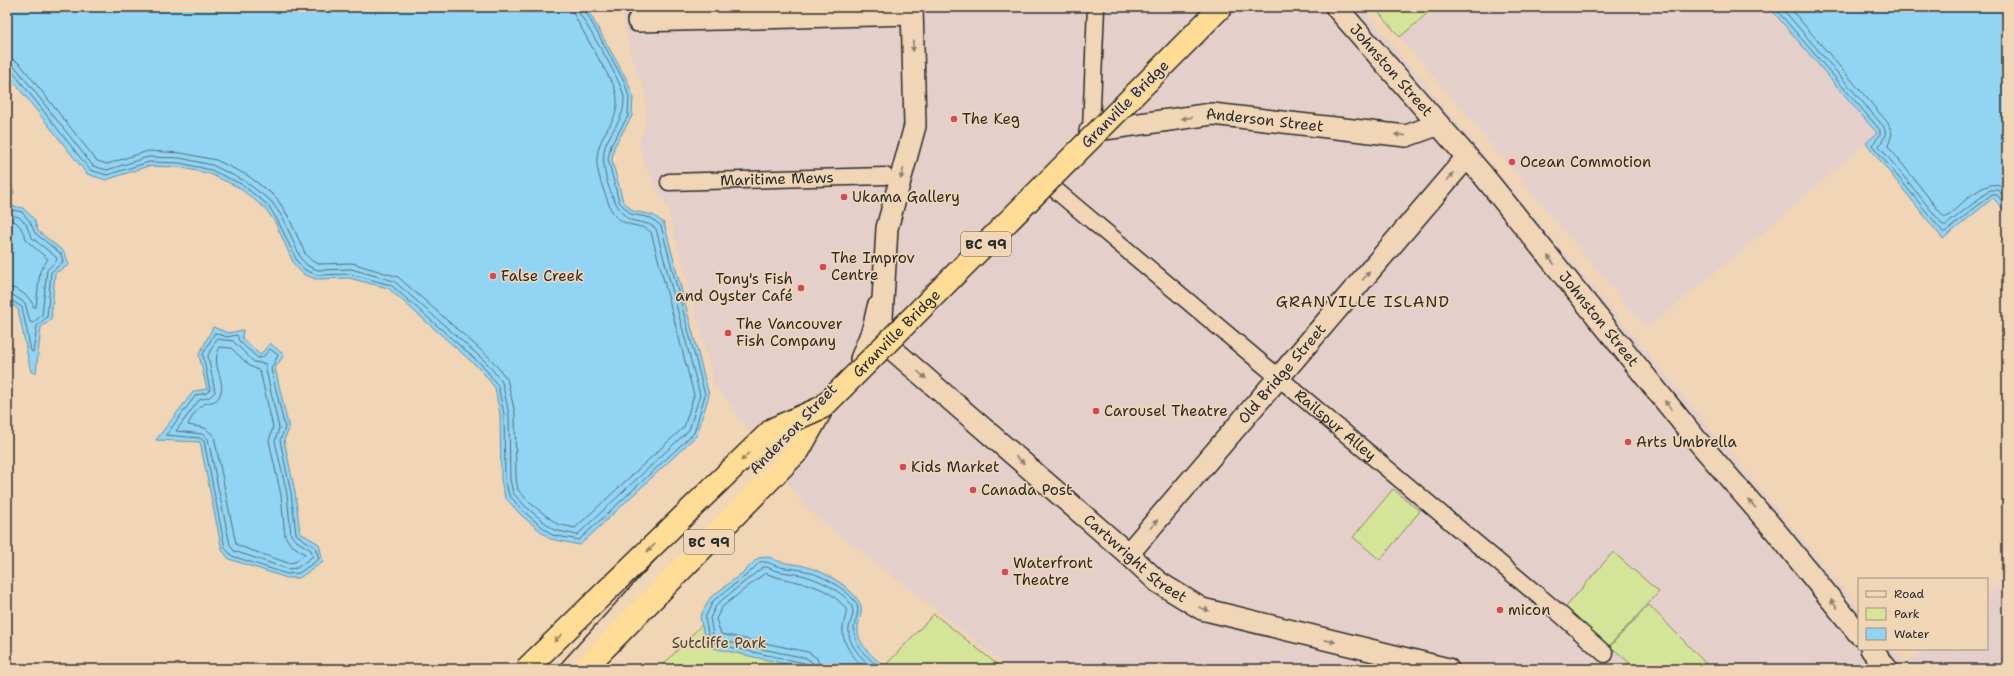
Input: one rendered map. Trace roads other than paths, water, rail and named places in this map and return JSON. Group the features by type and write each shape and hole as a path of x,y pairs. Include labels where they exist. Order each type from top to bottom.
{"highway":[{"name":"Granville Bridge","path":"584,669 799,450 823,407 1221,7"},
{"path":"526,669 773,429 823,407"}],"street":[{"path":"1091,130 1096,7"},
{"name":"Johnston Street","path":"1336,7 1437,125 1467,157 1695,438 1778,534 1858,633"},
{"path":"638,20 912,10 915,126 887,228 882,318 889,342"},
{"name":"Anderson Street","path":"571,669 766,456 866,354 889,342 1046,182 1091,130 1212,114 1406,136 1437,125"},
{"name":"Old Bridge Street","path":"1128,554 1467,157"},
{"name":"Maritime Mews","path":"669,182 885,176"},
{"name":"Railspur Alley","path":"1046,182 1559,613 1604,654"},
{"path":"866,354 884,283"},
{"name":"Cartwright Street","path":"889,342 1158,582 1202,609 1448,669"},
{"path":"1872,650 1887,669"}],"water":[{"name":"False Creek","path":"7,7 586,7 627,80 633,96 632,116 614,147 612,160 623,201 633,211 653,215 664,223 709,395 697,435 580,545 550,539 520,514 505,497 501,480 500,414 495,388 481,370 388,288 349,278 316,279 303,274 294,264 275,222 265,208 238,187 210,174 179,167 148,166 106,180 87,174 10,77 7,69"},
{"path":"1769,7 2007,7 2007,213 1993,198 1943,239 1866,143 1877,133"},
{"path":"7,178 14,192 7,205"},
{"path":"7,205 23,208 34,219 38,231 64,252 69,265 55,273 51,320 41,327 36,373 31,372 18,309 7,301"},
{"path":"213,327 228,333 243,330 242,338 260,355 270,343 284,355 275,368 289,429 284,440 295,492 300,533 319,544 323,562 299,578 287,578 229,559 222,550 200,442 156,440 194,391 207,389 199,355"},
{"path":"769,557 778,561 817,570 830,576 847,588 860,603 861,611 858,634 862,643 879,662 898,669 809,669 713,648 705,640 700,617 710,598 745,571 758,558"}],"place":[{"name":"The Keg","path":"954,119"},
{"name":"Ocean Commotion","path":"1512,162"},
{"name":"Ukama Gallery","path":"844,197"},
{"name":"The Improv Centre","path":"823,267"},
{"name":"False Creek","path":"493,276"},
{"name":"Tony's Fish and Oyster Café","path":"801,288"},
{"name":"The Vancouver Fish Company","path":"728,333"},
{"name":"Carousel Theatre","path":"1096,411"},
{"name":"Arts Umbrella","path":"1628,442"},
{"name":"Kids Market","path":"903,467"},
{"name":"Canada Post","path":"973,490"},
{"name":"Waterfront Theatre","path":"1005,572"},
{"name":"micon","path":"1500,610"}],"district":[{"name":"GRANVILLE ISLAND","path":"1363,301"}],"park label":[{"name":"Sutcliffe Park","path":"719,643"}]}
